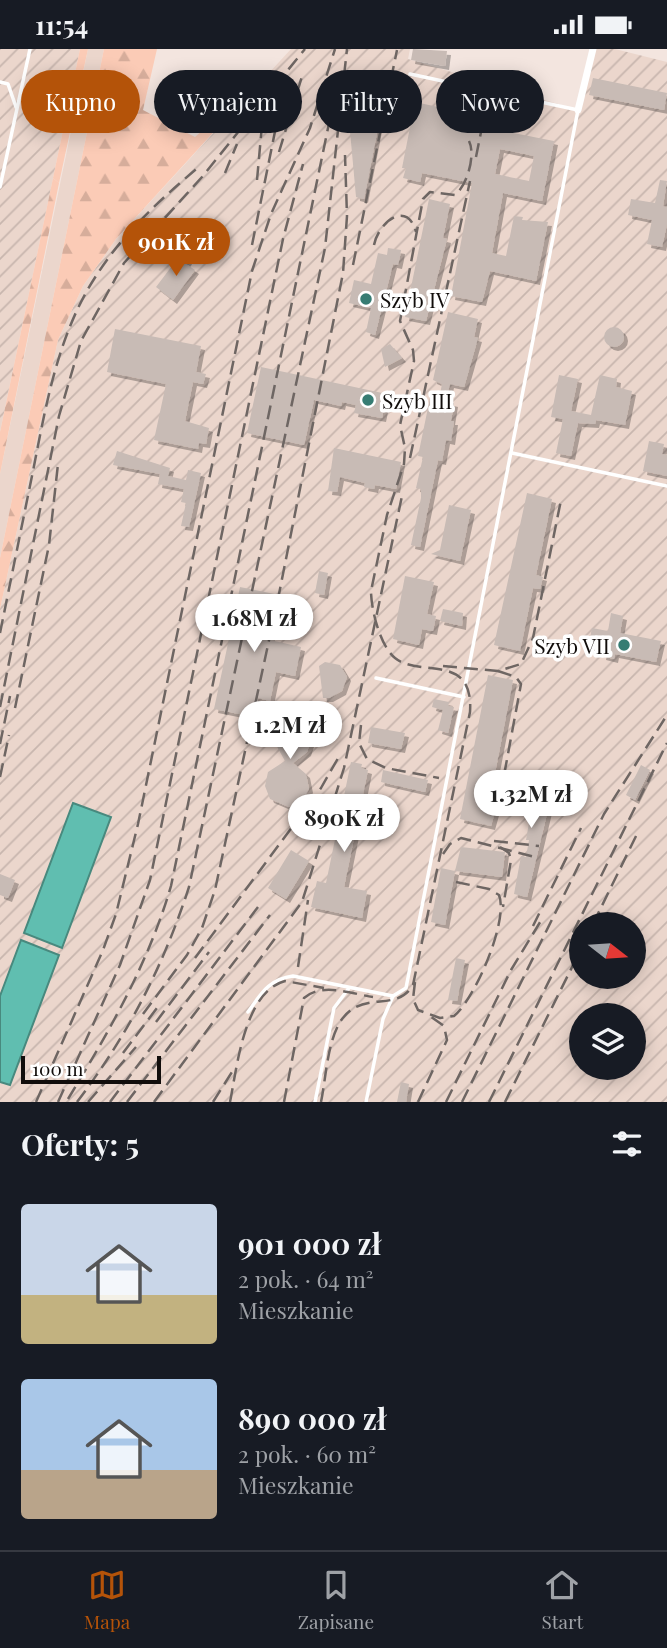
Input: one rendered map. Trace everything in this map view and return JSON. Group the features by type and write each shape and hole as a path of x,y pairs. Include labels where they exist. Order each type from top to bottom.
{"street":[{"path":"578,110 593,49"}],"lane":[{"path":"0,187 30,49"},
{"path":"366,1102 383,1019 393,996 406,988 578,110 422,77"},
{"path":"0,82 8,84 17,109"},
{"path":"512,453 667,486"},
{"path":"376,678 464,697"},
{"path":"248,1012 270,983 278,978 293,976 393,996"},
{"path":"315,1102 334,1008 349,988"}],"shaded area":[{"path":"0,49 80,49 76,70 21,70 21,133 62,133 0,432"},
{"path":"88,49 104,49 100,70 84,70"},
{"path":"291,49 410,49 408,59 445,70 436,70 436,133 544,133 544,100 578,110 593,49 615,49 667,62 667,1102 0,1102 0,609 58,340 83,286 116,239 214,133 302,133 302,70 272,70"},
{"path":"71,133 87,133 0,558 0,474"}],"green space":[{"path":"80,49 88,49 83,70 76,70"},
{"path":"104,49 157,49 143,110 154,116 154,133 187,133 195,137 200,133 213,133 116,239 83,286 58,340 0,609 0,558 87,133 140,133 140,70 100,70"},
{"path":"62,133 70,133 59,183 53,178"},
{"path":"53,178 59,183 0,474 0,432"}],"water":[{"path":"73,803 111,817 62,948 24,933"},
{"path":"21,940 59,955 10,1085 0,1082 0,996"}],"building":[{"path":"413,49 447,51 445,66 411,60"},
{"path":"593,78 667,93 664,110 589,95"},
{"path":"422,104 436,107 436,133 513,133 554,141 542,201 503,193 492,253 506,256 514,216 523,217 522,220 548,222 536,281 490,271 482,302 451,296 472,183 422,173 420,182 403,178 406,168 402,168 409,133 422,133","holes":["500,149 534,156 529,181 495,174"]},
{"path":"350,133 377,133 364,199 356,197"},
{"path":"660,180 667,181 663,206 667,207 667,224 662,247 647,244 652,220 628,215 631,199 655,203"},
{"path":"429,199 450,204 443,238 447,239 426,321 405,317"},
{"path":"388,248 401,250 398,265 393,264 375,335 366,332 371,308 349,303 354,280 371,284 378,253 387,255"},
{"path":"181,254 188,260 186,264 195,270 173,300 156,287"},
{"path":"448,312 478,319 474,337 478,338 464,387 450,384 446,401 454,403 451,441 446,440 442,461 438,460 420,547 411,545 421,498 421,489 416,488 423,457 418,456 430,398 439,399 442,384 433,380"},
{"path":"614,327 621,330 624,337 621,344 614,347 607,344 604,337 607,330"},
{"path":"115,329 201,346 196,372 206,374 203,384 193,382 185,421 209,428 206,444 199,443 198,449 154,440 166,384 107,372"},
{"path":"390,344 402,358 385,367 381,349"},
{"path":"261,367 387,394 382,418 354,413 356,405 342,402 341,406 314,400 304,445 247,433"},
{"path":"559,375 578,379 571,411 591,415 600,375 617,379 616,387 632,391 625,425 596,420 595,424 578,423 571,456 556,453 563,419 551,417"},
{"path":"649,441 664,444 662,454 667,455 667,476 643,471"},
{"path":"334,448 401,462 396,489 375,485 374,489 364,487 365,483 340,477 337,492 328,491"},
{"path":"117,451 170,468 168,476 186,480 188,470 201,473 189,527 181,526 186,503 181,502 184,489 158,484 160,474 113,465"},
{"path":"527,493 552,499 536,575 543,577 540,589 533,588 520,651 494,645"},
{"path":"449,505 471,510 460,561 431,554 440,550"},
{"path":"319,571 328,573 324,595 315,593"},
{"path":"405,576 434,582 427,614 436,616 433,631 422,629 419,645 393,639"},
{"path":"240,587 279,595 276,611 290,614 288,624 274,622 270,640 301,647 295,676 276,672 270,701 258,698 254,717 214,709"},
{"path":"443,609 463,613 462,626 440,621"},
{"name":"Szyb VII","path":"611,613 623,616 620,633 661,641 656,662 615,654 614,659 602,656 603,651 588,648 592,628 608,631"},
{"path":"325,662 340,665 347,677 342,691 329,698 323,698 319,666"},
{"path":"488,675 513,680 490,799 498,801 491,826 460,819"},
{"path":"434,699 449,702 448,706 454,707 448,733 438,730 443,710 432,707"},
{"path":"289,706 309,710 305,728 310,743 307,752 293,763 306,774 309,789 302,801 289,807 270,799 265,786 268,772 285,761 275,743 277,734 285,726"},
{"path":"371,727 405,733 401,749 368,743"},
{"path":"351,762 362,764 361,768 368,770 344,887 367,891 362,918 311,907 317,881 326,883"},
{"path":"641,765 650,770 635,800 626,795"},
{"path":"383,770 428,780 425,792 381,782"},
{"path":"514,777 537,782 535,789 552,793 527,897 514,894 521,856 526,857 533,800 510,795"},
{"path":"461,847 505,852 502,877 455,871"},
{"path":"291,850 309,861 286,899 268,888"},
{"path":"441,868 455,871 445,925 431,922"},
{"path":"0,874 15,880 8,898 0,895"},
{"path":"456,958 465,960 457,1001 448,1000"},
{"path":"401,1082 409,1084 406,1102 397,1102"}],"railway":[{"path":"288,70 305,49"},
{"path":"36,1102 103,950 116,914 138,824 252,271 271,214 310,128 335,49"},
{"path":"77,1102 128,1026 156,973 189,887 325,248 347,49"},
{"path":"353,265 397,50"},
{"path":"279,152 303,73"},
{"path":"0,707 59,416 81,341 124,263 202,177 237,133"},
{"path":"257,180 261,133"},
{"path":"252,245 275,133"},
{"path":"68,1099 127,996 162,915 171,886 327,133"},
{"path":"476,157 481,133"},
{"path":"321,1102 330,1051 340,1022 358,1006 398,998 406,994 413,985 470,712 469,693 463,681 455,674 406,664 390,652 377,627 371,591 387,515 404,464 405,448 400,425 414,361 413,350 400,321 423,199 430,192 455,195 459,191 467,178 471,162 469,141"},
{"path":"225,173 237,144"},
{"path":"143,1014 187,955 202,928 215,890 279,594 343,273 347,216 345,155"},
{"path":"58,1102 120,965 150,880 283,239 303,164"},
{"path":"0,633 49,396 72,322 96,276 131,230 201,165"},
{"path":"410,458 470,181"},
{"path":"374,245 381,229 393,218 406,217 412,222 416,232"},
{"path":"15,708 49,545 58,464"},
{"path":"154,1102 302,902 344,768 402,496"},
{"path":"443,666 498,671 521,664 533,638 561,500"},
{"path":"498,671 516,677 521,684 505,770"},
{"path":"0,744 10,696"},
{"path":"462,1102 604,814 667,715"},
{"path":"361,725 359,743 367,759 386,768 439,778"},
{"path":"0,777 9,735"},
{"path":"489,1102 667,743"},
{"path":"195,958 321,788 341,753"},
{"path":"533,926 581,828"},
{"path":"599,912 638,832"},
{"path":"443,854 450,844 461,838 535,857"},
{"path":"494,841 539,846"},
{"path":"500,847 509,853 511,860 503,907"},
{"path":"415,982 413,999 418,1010 440,1018 454,1016 471,993 488,959 499,922 499,895 489,889 456,882"},
{"path":"298,967 308,900"},
{"path":"110,1102 258,907"},
{"path":"127,1102 270,915"},
{"path":"446,1102 511,970 542,919"},
{"path":"156,1022 209,952"},
{"path":"505,1102 569,973"},
{"path":"230,1102 245,1033 260,1000 271,988 285,981 324,988"},
{"path":"284,1102 304,998 311,993 328,990 373,997"},
{"path":"123,1053 157,1008"},
{"path":"418,1102 447,1040 444,1026 430,1016"},
{"path":"88,1102 136,1047"},
{"path":"213,1102 232,1072"}],"place":[{"name":"Szyb IV","path":"366,299"},
{"name":"Szyb III","path":"368,400"},
{"name":"Szyb VII","path":"624,645"}]}
